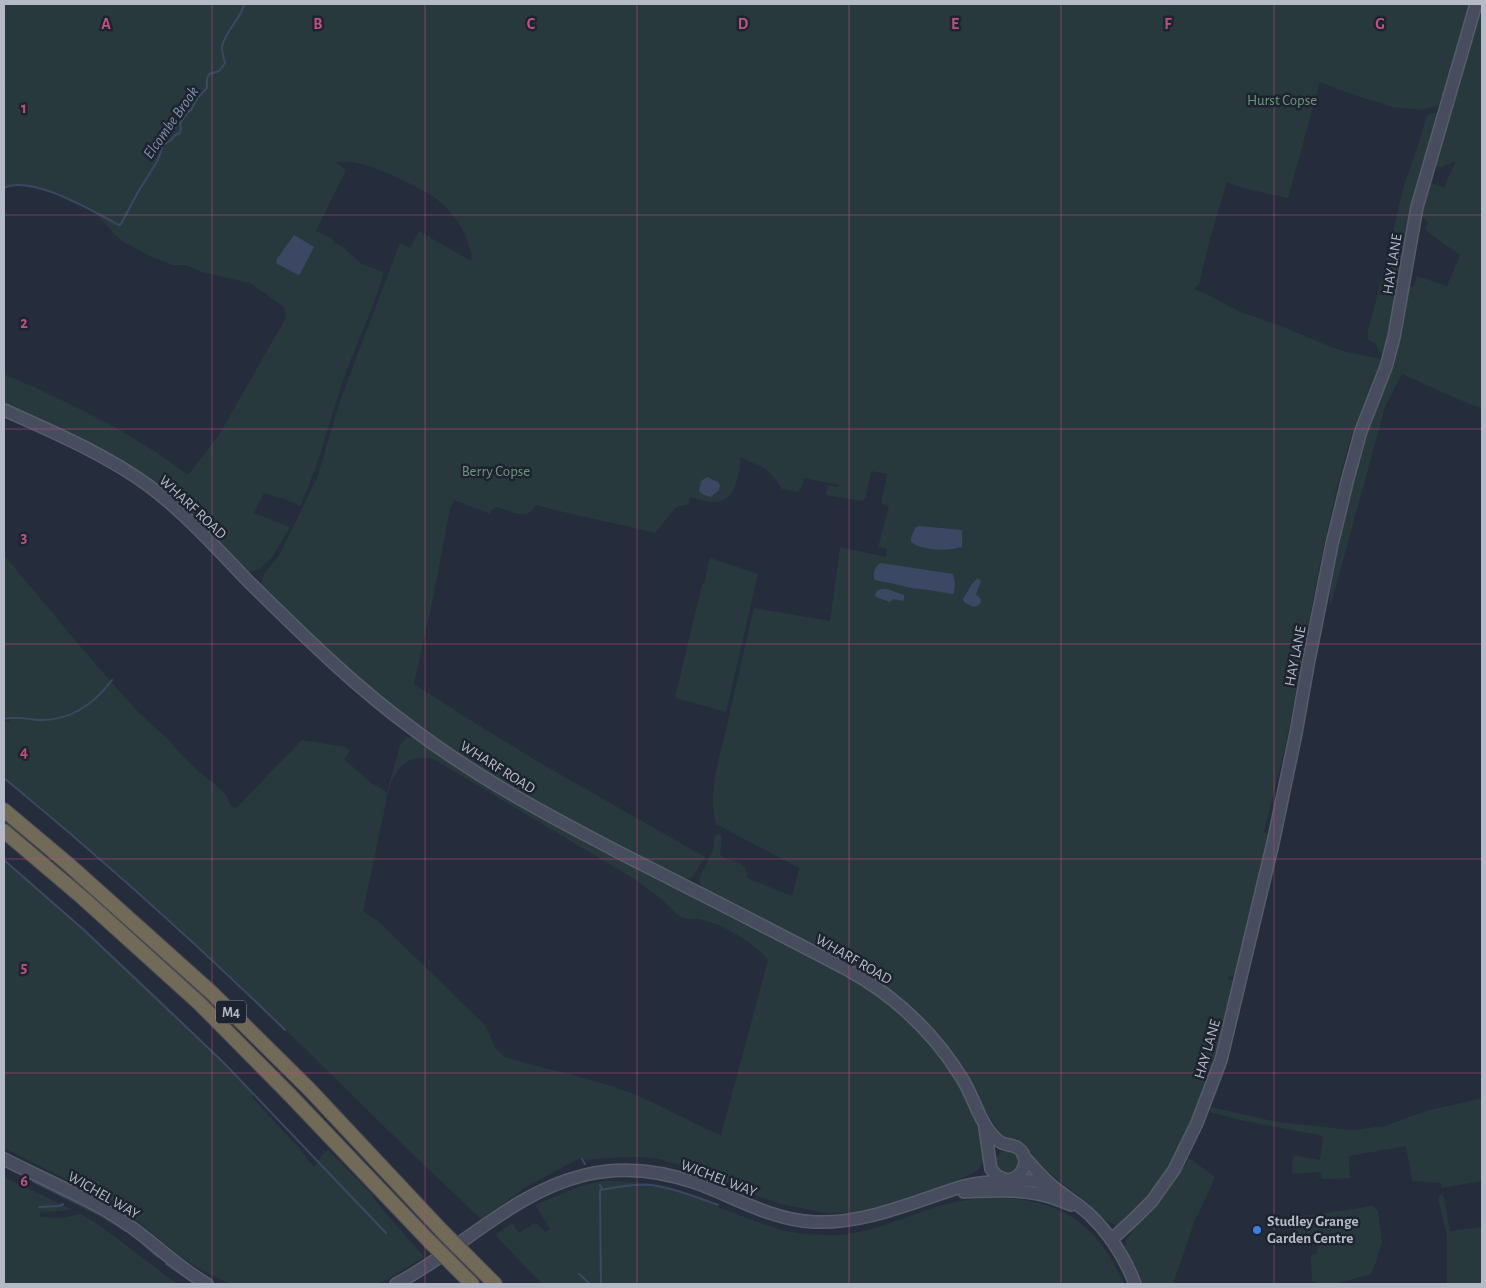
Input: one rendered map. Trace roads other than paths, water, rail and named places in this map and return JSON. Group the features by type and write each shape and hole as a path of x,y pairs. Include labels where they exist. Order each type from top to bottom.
{"highway":[{"name":"M4","path":"4,810 67,863 212,993 310,1090 495,1284"},
{"name":"M4","path":"4,831 78,894 199,1003 472,1284"}],"street":[{"name":"HAY LANE","path":"1111,1240 1160,1192 1174,1170 1197,1122 1221,1060 1273,843 1332,544 1361,431 1386,367 1394,337 1417,207 1476,4"},
{"name":"WHARF ROAD","path":"4,410 102,456 156,492 186,518 282,614 351,679 396,717 453,757 537,809 840,965 883,992 912,1016 939,1046 964,1081 994,1138 1005,1145 1014,1146 1055,1188 1095,1220 1111,1240"},
{"name":"WHARF ROAD","path":"985,1124 990,1160"},
{"path":"1005,1145 995,1150 990,1160 991,1169 995,1175 1008,1180 1019,1176 1023,1171 1025,1162 1022,1154"},
{"name":"WICHEL WAY","path":"4,1159 114,1216 185,1270 207,1284"},
{"name":"WICHEL WAY","path":"966,1186 980,1176 990,1160"},
{"name":"WICHEL WAY","path":"396,1284 531,1196 554,1185 585,1175 626,1171 658,1173 698,1184 773,1214 813,1222 861,1218 966,1186 1008,1180"},
{"name":"WHARF ROAD","path":"1008,1180 1035,1182 1055,1188"},
{"path":"945,1193 999,1191 1032,1193 1046,1195 1084,1210"},
{"path":"1111,1240 1134,1284"}],"water":[{"path":"294,235 314,247 298,275 276,263"},
{"path":"707,477 718,482 720,485 719,490 711,497 699,491 701,481"},
{"path":"919,526 962,530 962,547 935,549 916,545 911,542 911,538 915,528"},
{"path":"881,563 953,574 955,583 954,593 911,588 875,580 875,570"},
{"path":"978,578 981,581 976,594 981,601 979,605 973,607 964,602 963,599"},
{"path":"882,589 904,595 903,601 893,599 890,602 876,597 877,591"}],"waterway":[{"name":"Elcombe Brook","path":"4,188 16,185 46,190 79,204 119,225 121,224 158,160 163,145 180,133 180,123 191,110 198,97 207,88 209,74 219,71 225,63 222,47 229,30 240,15 244,4"},
{"path":"4,719 50,720 61,718 89,703 112,680"},
{"path":"4,778 147,901 285,1030"},
{"path":"4,860 84,930 223,1062 386,1233"},
{"path":"582,1159 585,1164"},
{"path":"4,1166 24,1176"},
{"path":"33,1181 102,1215 126,1231"},
{"path":"81,1189 90,1182 98,1183"},
{"path":"600,1185 602,1189"},
{"path":"601,1284 600,1190 632,1185 660,1186 718,1205"},
{"path":"39,1207 63,1204"},
{"path":"134,1236 158,1257"},
{"path":"166,1264 194,1283"},
{"path":"579,1274 590,1284"}],"place":[{"name":"Studley Grange Garden Centre","path":"1257,1230"}],"park label":[{"name":"Hurst Copse","path":"1282,100"},
{"name":"Berry Copse","path":"496,471"}]}
